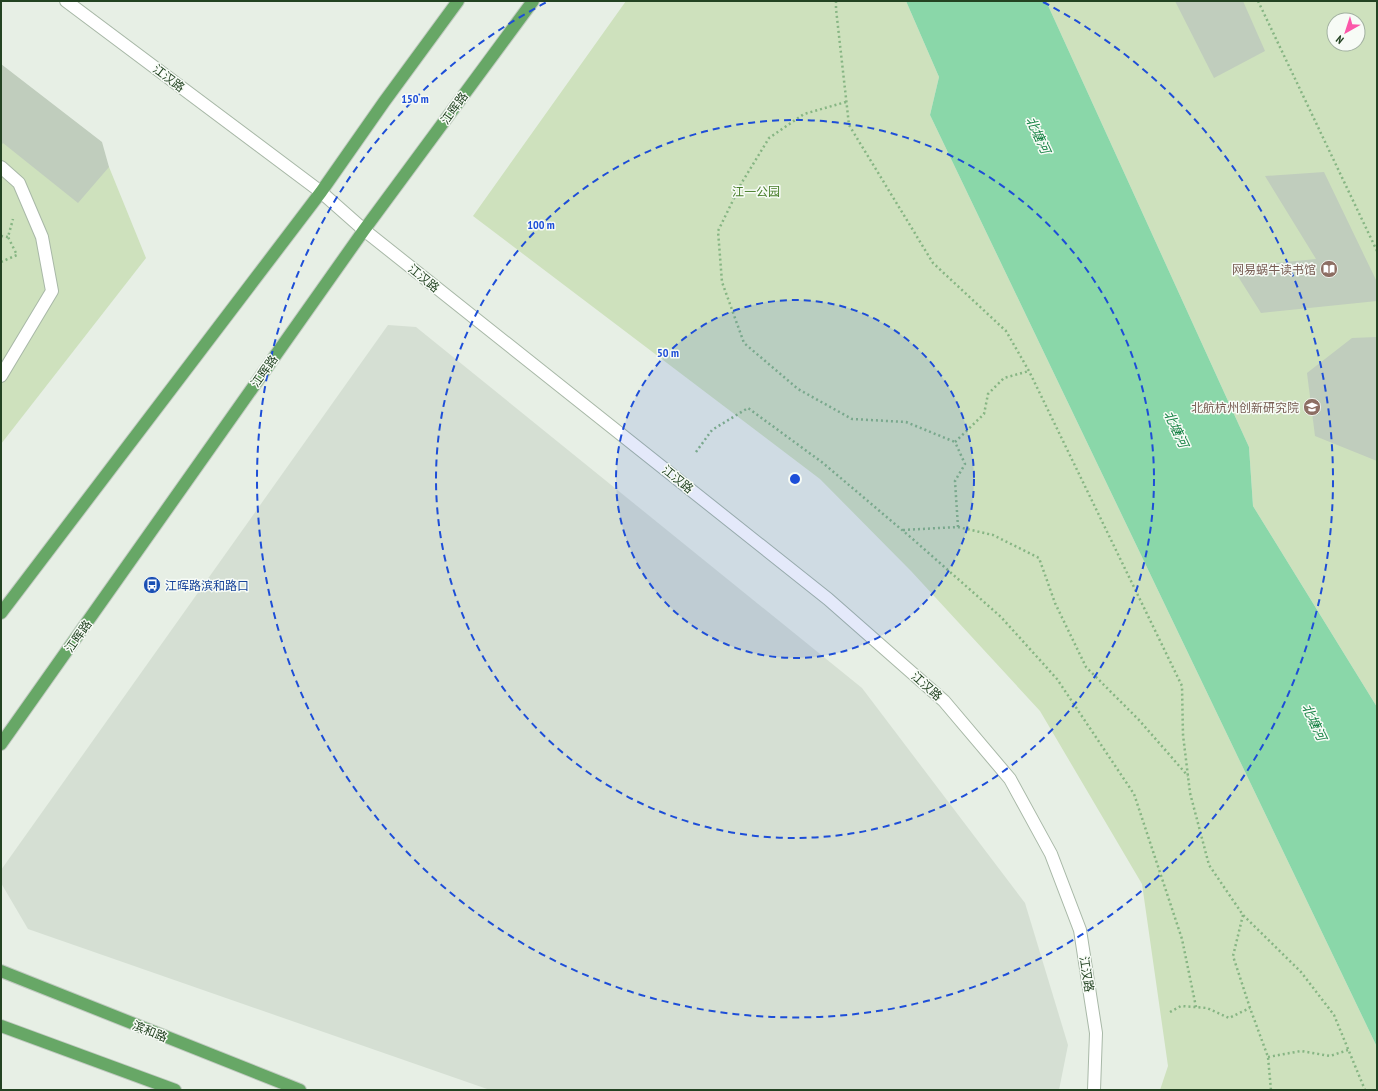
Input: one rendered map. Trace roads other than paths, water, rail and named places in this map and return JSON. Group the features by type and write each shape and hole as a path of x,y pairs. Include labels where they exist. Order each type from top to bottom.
{"main road":[{"path":"1,613 321,192 384,102 458,1"},
{"name":"江晖路","path":"1,744 364,230 533,1"},
{"name":"滨和路","path":"1,971 300,1090"},
{"path":"1,1026 175,1090"}],"street":[{"name":"江汉路","path":"66,1 321,192 364,230 828,599 949,707 1010,779 1051,854 1080,930 1096,1033 1094,1090"},
{"path":"1,167 19,183 42,237 52,291 1,376"}],"water":[{"name":"北塘河","path":"906,1 1046,1 1249,447 1253,506 1377,707 1377,1047 930,115 939,77"}],"place":[{"name":"网易蜗牛读书馆","path":"1329,269"},
{"name":"北航杭州创新研究院","path":"1312,407"},
{"name":"江晖路滨和路口","path":"152,585"}],"park label":[{"name":"江一公园","path":"756,191"}]}
